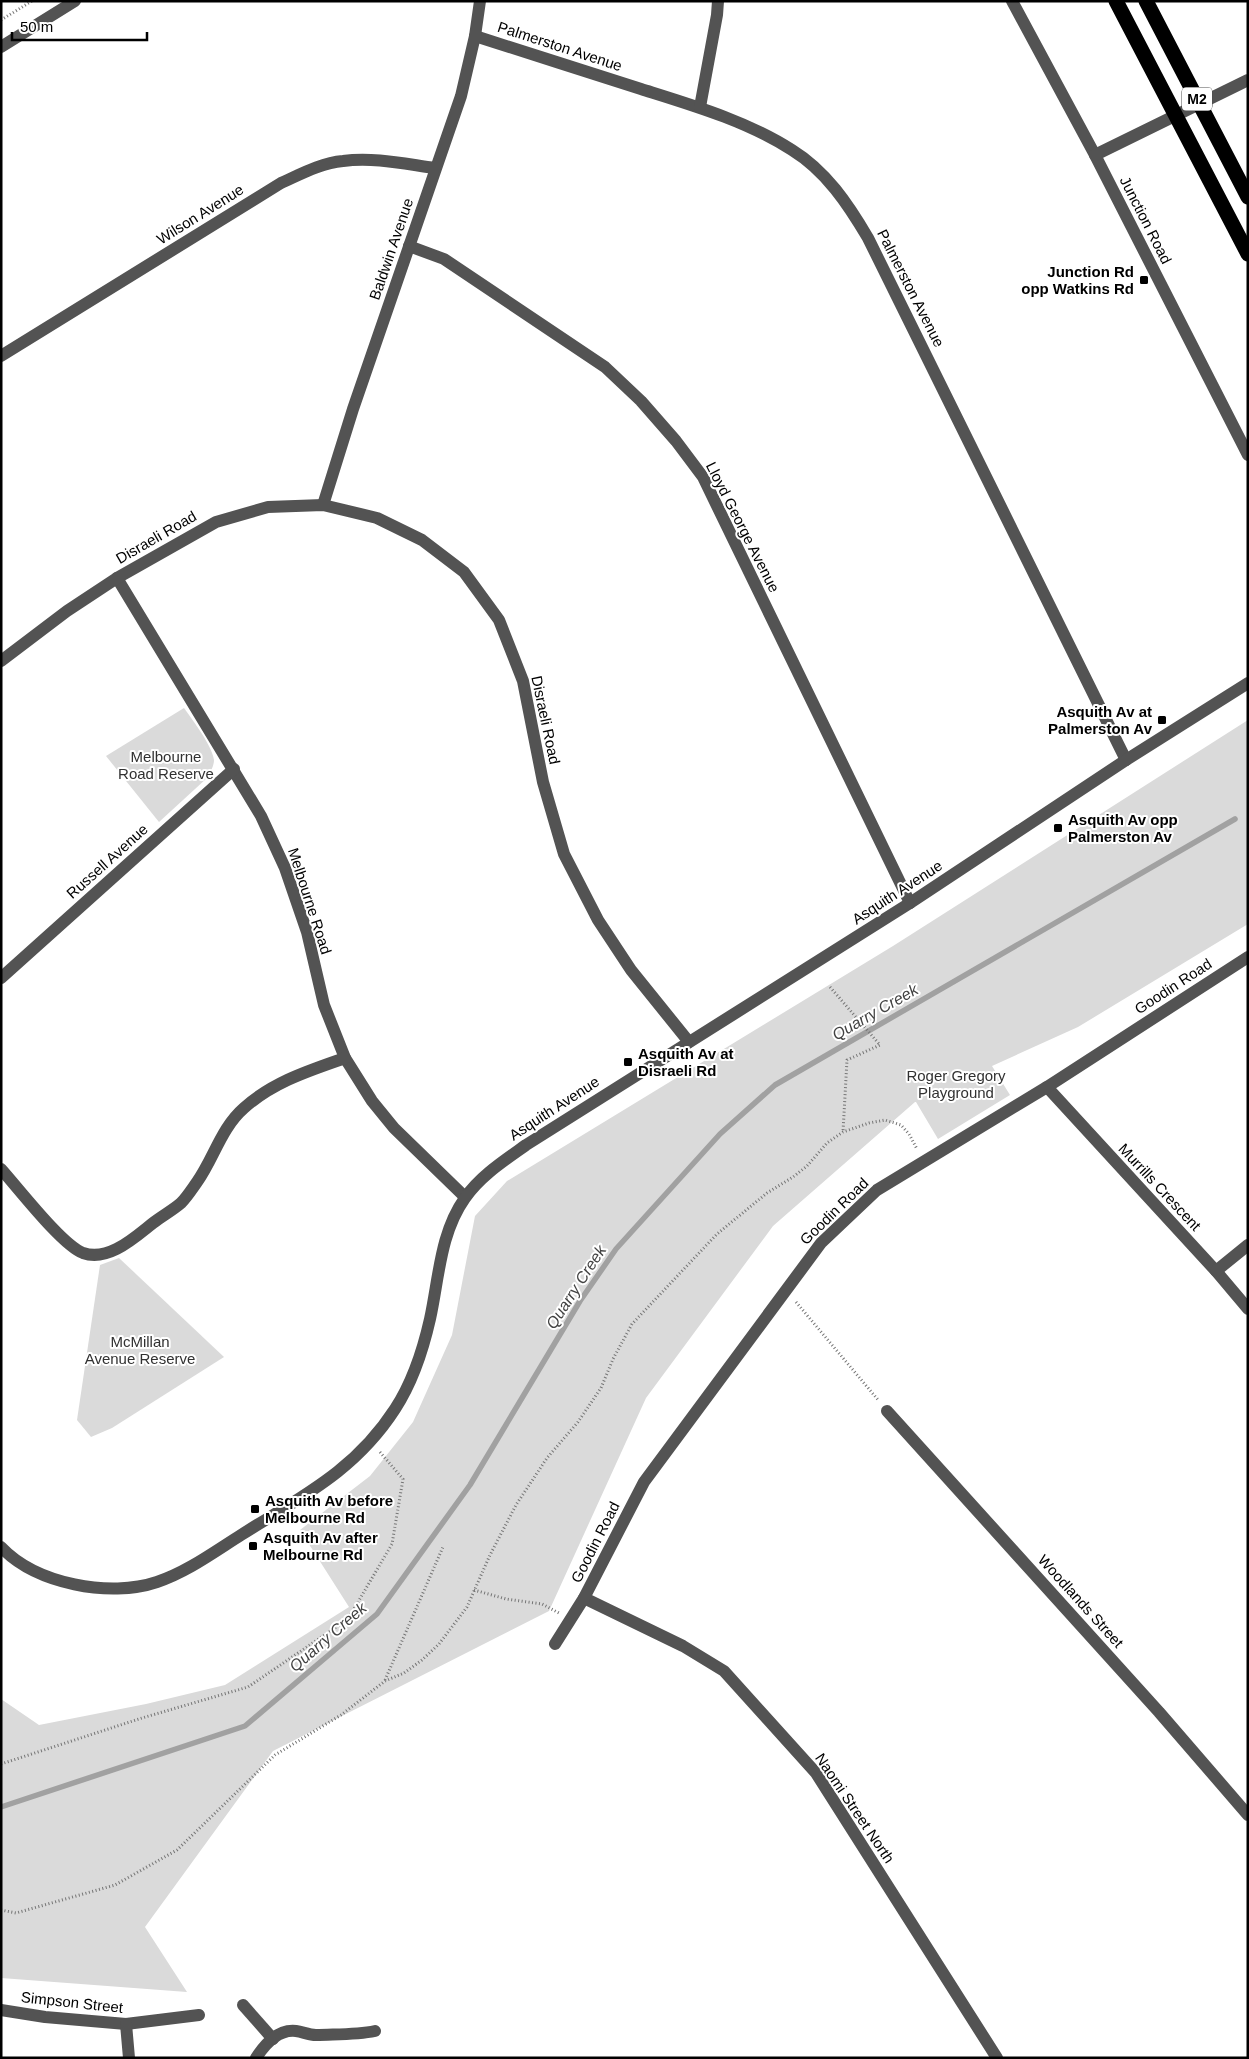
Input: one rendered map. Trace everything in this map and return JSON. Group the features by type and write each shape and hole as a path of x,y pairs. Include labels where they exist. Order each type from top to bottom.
{"highway":[{"name":"M2","path":"1116,1 1248,254"},
{"name":"M2","path":"1146,1 1248,197"},
{"path":"1203,168 1248,267"}],"street":[{"path":"1,48 75,1"},
{"name":"Baldwin Avenue","path":"323,505 353,409 460,96 475,36 480,1"},
{"path":"700,107 718,1"},
{"name":"Junction Road","path":"1012,1 1095,155 1248,455"},
{"name":"Palmerston Avenue","path":"475,36 700,107 758,132 793,150 821,173 848,203 868,238 1126,760"},
{"path":"1095,155 1248,80"},
{"name":"Wilson Avenue","path":"1,356 281,183 313,168 342,161 378,160 435,168"},
{"name":"Lloyd George Avenue","path":"410,246 444,259 605,367 641,401 676,440 703,477 910,903"},
{"name":"Disraeli Road","path":"1,661 66,612 117,578 216,522 268,507 323,505 377,518 422,540 464,572 499,620 523,681 543,782 564,854 607,934 631,970 689,1042"},
{"name":"Melbourne Road","path":"117,578 261,816 285,868 307,932 324,1006 345,1058 372,1101 394,1128 466,1197"},
{"name":"Asquith Avenue","path":"1,1547 28,1568 78,1586 130,1588 148,1584 180,1572 332,1478 358,1455 380,1430 396,1407 412,1376 424,1342 446,1239 457,1212 466,1197 483,1178 526,1145 910,903 1126,760 1248,683"},
{"name":"Russell Avenue","path":"1,978 234,769"},
{"name":"Goodin Road","path":"555,1644 584,1598 644,1482 821,1243 877,1190 1047,1088 1248,957"},
{"path":"1,1170 68,1245 84,1254 99,1255 114,1250 126,1243 182,1202 199,1180 223,1133 242,1110 264,1092 285,1080 345,1058"},
{"name":"Murrills Crescent","path":"1047,1088 1216,1271 1248,1309"},
{"path":"1216,1271 1248,1245"},
{"name":"Woodlands Street","path":"887,1411 1152,1705 1248,1815"},
{"name":"Naomi Street North","path":"584,1598 683,1646 724,1671 816,1773 997,2058"},
{"path":"243,2005 273,2039"},
{"name":"Simpson Street","path":"1,2010 45,2017 126,2024 199,2015"},
{"path":"126,2024 129,2058"},
{"path":"256,2058 263,2048 278,2034 289,2031 315,2035 374,2031"}],"path":[{"path":"1,20 32,1"},
{"path":"830,987 880,1045 847,1060 843,1132"},
{"path":"1,1910 16,1913 115,1885 177,1850 275,1755 341,1715 385,1681 404,1673 422,1660 439,1644 467,1607 490,1555 516,1505 547,1458 578,1422 601,1388 613,1359 632,1324 717,1234 767,1193 807,1166 826,1143 843,1132 869,1123 885,1120 901,1125 909,1134 924,1162"},
{"path":"786,1290 887,1411"},
{"path":"1,1764 142,1718 248,1687 348,1619 392,1544 404,1479 385,1457"},
{"path":"385,1681 442,1548"},
{"path":"474,1590 506,1599 542,1604"}],"green space":[{"name":"Melbourne Road Reserve","path":"184,708 210,747 214,760 213,765 207,778 159,822 106,756"},
{"name":"Roger Gregory Playground","path":"1248,720 1248,924 1078,1027 992,1066 1010,1095 938,1139 915,1102 773,1226 646,1398 549,1611 273,1751 145,1927 187,1992 1,1978 1,1699 39,1725 146,1704 225,1685 349,1607 300,1530 370,1476 413,1422 452,1335 475,1216 507,1181 893,946"},
{"name":"McMillan Avenue Reserve","path":"119,1258 224,1357 112,1428 91,1437 77,1420 100,1265"}],"waterway":[{"name":"Quarry Creek","path":"1,1807 245,1726 377,1614 470,1485 580,1301 616,1249 720,1134 775,1085 1235,819"}],"place":[{"name":"Junction Rd opp Watkins Rd","path":"1144,280"},
{"name":"Asquith Av at Palmerston Av","path":"1162,720"},
{"name":"Asquith Av opp Palmerston Av","path":"1058,828"},
{"name":"Asquith Av at Disraeli Rd","path":"628,1062"},
{"name":"Asquith Av before Melbourne Rd","path":"255,1509"},
{"name":"Asquith Av after Melbourne Rd","path":"253,1546"}]}
